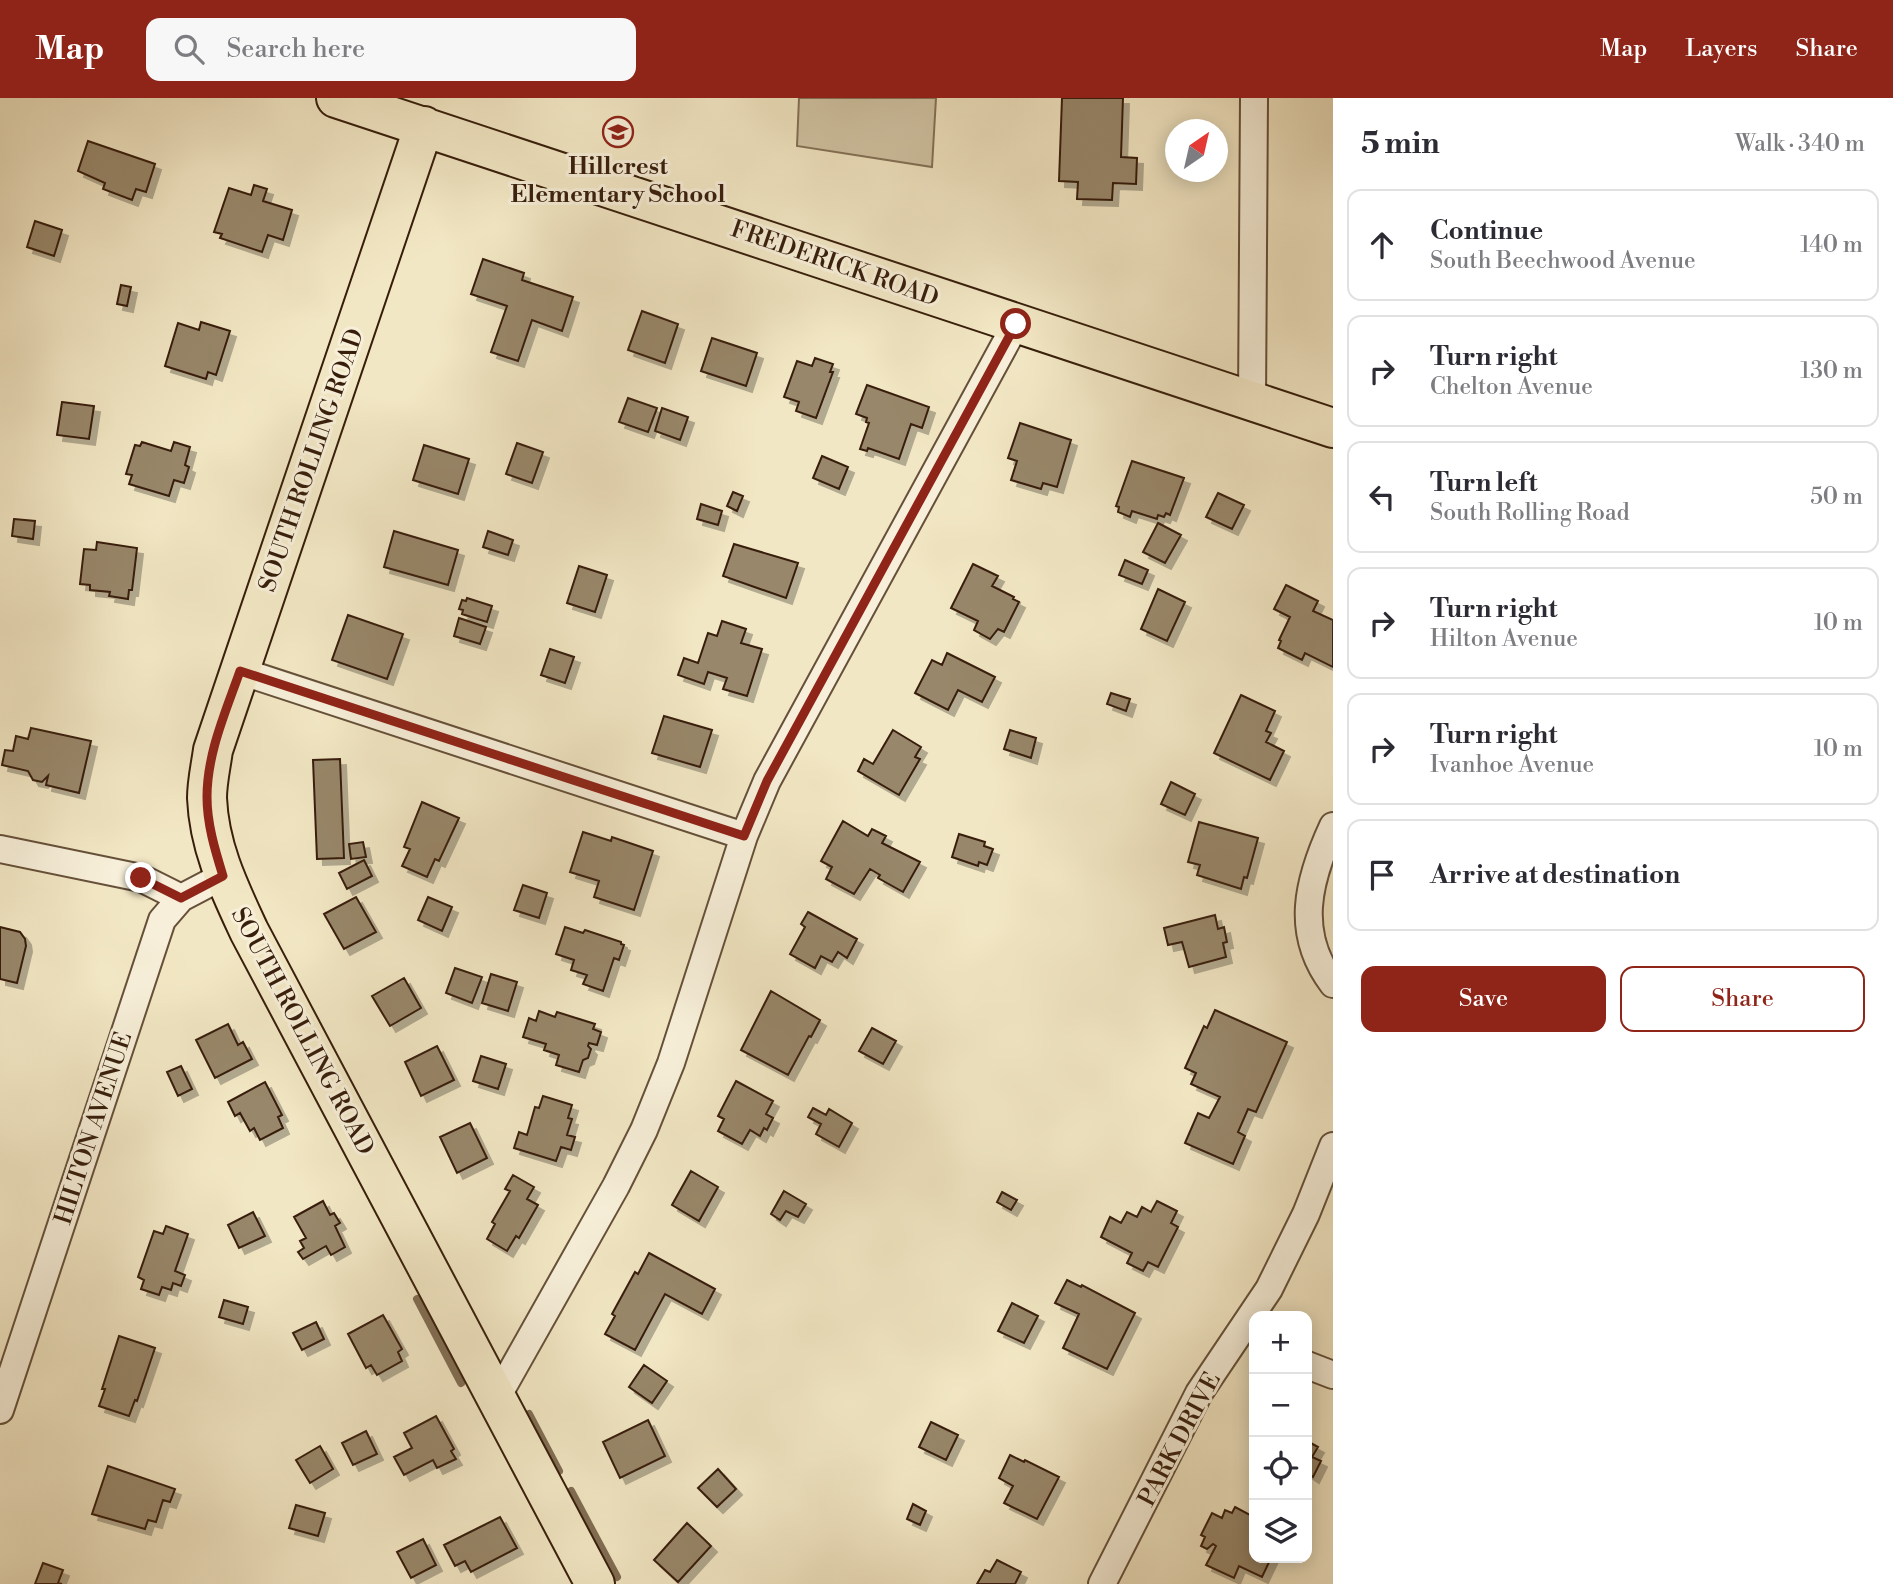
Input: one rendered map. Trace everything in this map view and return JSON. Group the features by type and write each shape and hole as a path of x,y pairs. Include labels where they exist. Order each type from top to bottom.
{"main road":[{"name":"FREDERICK ROAD","path":"336,98 1333,428"},
{"name":"SOUTH ROLLING ROAD","path":"424,127 213,750 207,796 211,837 223,876 249,931 595,1584"}],"street":[{"path":"1252,402 1254,98"},
{"path":"496,1399 616,1186 644,1130 671,1063 744,836 767,781 1016,324"},
{"path":"240,671 744,836"},
{"path":"1333,826 1311,884 1308,915 1313,945 1326,976 1333,984"},
{"path":"0,849 141,878 181,898"},
{"name":"HILTON AVENUE","path":"0,1410 162,920 181,898 223,876"},
{"name":"PARK DRIVE","path":"1102,1584 1199,1393 1246,1340 1306,1214 1333,1146"},
{"path":"1312,1367 1333,1375"}],"shaded area":[{"path":"799,98 936,98 932,167 797,146"}],"building":[{"path":"1062,98 1123,98 1121,157 1137,158 1136,184 1113,183 1112,200 1077,199 1078,182 1059,181"},
{"path":"88,141 155,164 146,192 136,189 132,200 103,189 105,183 78,171"},
{"path":"254,185 267,189 263,201 292,210 283,240 268,235 262,252 220,238 222,234 214,232 229,188 251,195"},
{"path":"35,221 62,230 54,256 27,247"},
{"path":"483,259 524,273 522,280 573,297 562,331 532,320 518,361 491,352 507,306 471,294"},
{"path":"121,285 131,287 127,306 117,304"},
{"path":"642,311 678,324 665,363 628,350"},
{"path":"201,322 230,331 216,375 208,372 206,379 165,366 178,323 199,330"},
{"path":"712,338 757,353 746,386 701,371"},
{"path":"815,358 833,364 830,372 833,372 816,418 796,411 799,402 784,397 797,361 812,366"},
{"path":"867,385 929,407 922,428 911,424 899,459 868,448 867,451 860,449 869,423 866,422 867,418 856,414"},
{"path":"628,398 657,408 648,432 619,422"},
{"path":"62,402 94,406 89,439 57,435"},
{"path":"662,408 688,417 680,440 655,431"},
{"path":"1020,423 1071,440 1057,487 1043,483 1041,489 1011,480 1017,461 1008,458"},
{"path":"142,442 171,451 174,442 190,447 185,465 189,467 184,483 174,480 169,496 129,484 132,475 126,474 135,445 140,446"},
{"path":"517,443 543,452 532,483 506,474"},
{"path":"424,445 469,459 458,494 413,480"},
{"path":"822,456 848,467 839,489 813,478"},
{"path":"1132,461 1184,478 1170,515 1158,515 1157,519 1132,511 1130,517 1118,512 1119,507 1116,506"},
{"path":"733,492 743,496 737,511 727,506"},
{"path":"1218,493 1244,505 1232,529 1206,517"},
{"path":"701,504 722,511 718,525 697,519"},
{"path":"14,519 35,521 33,539 12,536"},
{"path":"1158,523 1181,535 1165,563 1143,552"},
{"path":"394,531 458,550 448,585 384,567"},
{"path":"488,531 513,540 508,555 483,547"},
{"path":"97,542 137,548 132,590 129,590 128,599 109,596 110,592 90,590 90,585 80,584 84,549 96,550"},
{"path":"734,544 798,563 786,598 723,576"},
{"path":"1125,560 1148,570 1142,584 1119,575"},
{"path":"973,564 998,576 992,586 1019,602 1004,632 998,629 990,639 974,630 978,621 951,608"},
{"path":"579,566 607,575 595,612 567,603"},
{"path":"1286,585 1318,601 1313,611 1333,620 1333,667 1305,653 1302,660 1278,648 1290,617 1274,609"},
{"path":"1158,589 1185,602 1167,641 1141,629"},
{"path":"467,598 492,606 487,622 462,614 463,610 459,609 462,600 466,601"},
{"path":"348,615 403,634 387,679 332,660"},
{"path":"459,618 486,627 480,644 454,636"},
{"path":"722,621 746,629 741,643 762,649 747,696 723,689 727,678 708,672 704,684 678,675 684,658 698,663 708,633 717,636"},
{"path":"550,649 574,657 565,683 541,675"},
{"path":"947,653 995,677 982,702 958,690 948,710 915,693 932,660 942,665"},
{"path":"1111,693 1130,699 1126,711 1107,704"},
{"path":"1241,695 1275,711 1266,731 1271,733 1266,742 1284,751 1270,780 1214,753"},
{"path":"664,716 712,730 700,767 652,753"},
{"path":"31,728 91,741 79,793 46,785 48,776 42,782 33,780 28,771 2,765 5,750 13,751 16,736 28,739"},
{"path":"893,730 921,747 915,757 920,759 899,795 858,771 864,759 873,764"},
{"path":"1010,730 1036,738 1031,758 1004,749"},
{"path":"340,759 344,858 317,859 313,760"},
{"path":"1171,782 1195,794 1185,815 1161,804"},
{"path":"422,802 459,818 439,861 435,859 427,877 402,866 410,849 404,847"},
{"path":"843,821 868,836 872,829 886,836 882,843 920,862 903,892 878,878 880,875 870,869 854,894 826,879 832,867 821,861"},
{"path":"1199,822 1258,838 1247,878 1244,877 1241,889 1197,875 1200,865 1188,862"},
{"path":"583,832 611,841 612,837 653,851 634,910 594,897 599,881 570,872"},
{"path":"959,834 985,842 984,846 993,849 987,865 979,862 978,866 952,857"},
{"path":"363,842 366,857 351,859 349,844"},
{"path":"364,860 372,876 347,889 339,873"},
{"path":"523,885 547,893 539,918 514,910"},
{"path":"356,897 376,932 344,949 324,914"},
{"path":"428,897 452,907 442,931 418,920"},
{"path":"808,912 857,939 847,958 838,952 832,962 821,956 815,968 790,954 805,927 801,924"},
{"path":"1215,915 1218,929 1224,927 1226,957 1189,967 1182,942 1168,945 1164,928"},
{"path":"0,927 20,932 25,939 26,946 17,983 0,979"},
{"path":"565,927 583,933 585,930 624,945 619,960 614,958 603,991 583,984 587,975 571,970 574,960 556,954"},
{"path":"455,968 482,977 472,1003 446,993"},
{"path":"491,974 517,982 508,1011 482,1003"},
{"path":"404,978 421,1008 390,1026 372,996"},
{"path":"771,991 820,1020 788,1075 741,1050"},
{"path":"1215,1010 1287,1042 1256,1112 1248,1109 1238,1132 1245,1136 1233,1164 1185,1143 1198,1113 1209,1118 1220,1097 1191,1084 1196,1073 1185,1068 1204,1026 1207,1028"},
{"path":"539,1011 555,1017 557,1012 595,1024 593,1029 601,1032 597,1045 589,1043 591,1049 588,1058 583,1060 579,1072 556,1065 559,1055 544,1050 546,1044 523,1037 529,1018 536,1021"},
{"path":"228,1024 238,1045 243,1042 252,1059 215,1078 196,1040"},
{"path":"872,1028 896,1041 883,1064 859,1051"},
{"path":"437,1046 454,1080 421,1096 405,1062"},
{"path":"481,1056 506,1064 498,1089 473,1081"},
{"path":"181,1066 192,1089 178,1096 167,1072"},
{"path":"736,1081 773,1101 766,1114 773,1118 767,1130 764,1128 760,1136 750,1130 742,1144 718,1131 724,1119 718,1116"},
{"path":"265,1082 282,1115 278,1117 283,1128 260,1140 254,1128 250,1131 240,1113 235,1116 228,1102"},
{"path":"543,1096 572,1105 568,1118 572,1119 567,1135 575,1137 571,1150 561,1147 556,1161 514,1148 519,1132 527,1135 535,1107 539,1108"},
{"path":"813,1108 826,1115 829,1109 852,1123 839,1147 816,1134 821,1124 808,1117"},
{"path":"470,1123 487,1158 457,1173 440,1137"},
{"path":"691,1171 718,1187 699,1221 672,1205"},
{"path":"513,1175 534,1187 527,1199 538,1205 519,1238 516,1236 507,1251 487,1239 495,1224 492,1222 510,1191 505,1189"},
{"path":"784,1191 806,1204 798,1217 786,1211 780,1220 771,1214"},
{"path":"1002,1192 1017,1200 1011,1210 997,1202"},
{"path":"323,1201 330,1215 334,1213 340,1223 335,1226 345,1247 331,1255 326,1246 303,1259 298,1252 304,1248 300,1241 306,1238 294,1217"},
{"path":"1157,1201 1177,1211 1171,1223 1178,1227 1158,1267 1148,1262 1143,1271 1127,1263 1132,1253 1101,1237 1110,1217 1121,1223 1127,1212 1137,1217 1142,1207 1151,1212"},
{"path":"253,1212 265,1236 239,1248 228,1225"},
{"path":"166,1226 188,1234 175,1271 185,1275 181,1286 173,1283 171,1290 162,1287 159,1295 141,1289 144,1280 138,1277 154,1231 163,1234"},
{"path":"649,1253 715,1289 702,1314 665,1294 635,1350 605,1334 615,1316 612,1314 635,1272 638,1274"},
{"path":"1067,1280 1135,1313 1107,1369 1063,1348 1079,1314 1055,1303"},
{"path":"224,1300 248,1307 243,1324 219,1317"},
{"path":"1012,1303 1038,1316 1024,1343 998,1331"},
{"path":"383,1315 402,1349 398,1352 402,1361 377,1375 371,1365 366,1368 348,1334"},
{"path":"316,1322 324,1339 302,1350 293,1333"},
{"path":"119,1336 155,1348 137,1401 135,1400 129,1416 99,1406"},
{"path":"644,1365 667,1381 652,1403 629,1387"},
{"path":"436,1416 454,1449 451,1451 456,1459 437,1468 433,1460 404,1475 394,1457 412,1448 404,1433"},
{"path":"648,1420 665,1456 620,1478 603,1442"},
{"path":"931,1422 958,1435 946,1460 919,1447"},
{"path":"366,1431 377,1454 353,1465 342,1443"},
{"path":"1312,1444 1318,1447 1312,1457"},
{"path":"320,1446 333,1469 310,1483 296,1460"},
{"path":"1010,1455 1059,1477 1037,1519 1004,1503 1013,1486 999,1478"},
{"path":"1312,1457 1321,1461 1312,1476"},
{"path":"108,1466 175,1489 170,1502 163,1500 156,1522 148,1520 145,1529 92,1514"},
{"path":"718,1469 736,1489 717,1507 698,1488"},
{"path":"913,1504 926,1511 920,1525 907,1519"},
{"path":"296,1505 325,1513 318,1536 289,1528"},
{"path":"1235,1507 1249,1514 1249,1563 1269,1563 1262,1577 1239,1566 1234,1578 1206,1565 1216,1546 1213,1544 1207,1549 1201,1546 1205,1537 1201,1535 1212,1513 1222,1518 1225,1510 1232,1513"},
{"path":"500,1517 517,1548 471,1572 465,1561 455,1566 444,1545"},
{"path":"687,1523 711,1546 678,1582 654,1560"},
{"path":"423,1539 436,1565 411,1578 397,1552"},
{"path":"997,1560 1021,1572 1015,1584 977,1584 985,1570 990,1572"},
{"path":"43,1563 63,1570 58,1583 62,1584 35,1584"}],"waterway":[{"path":"417,1299 461,1383"},
{"path":"529,1414 559,1471"},
{"path":"571,1491 617,1577"}],"place":[{"name":"Hillcrest Elementary School","path":"618,132"}],"route":[{"path":"141,878 181,898 223,876 211,837 207,796 213,750 240,671 744,836 767,781 1016,324"}]}
